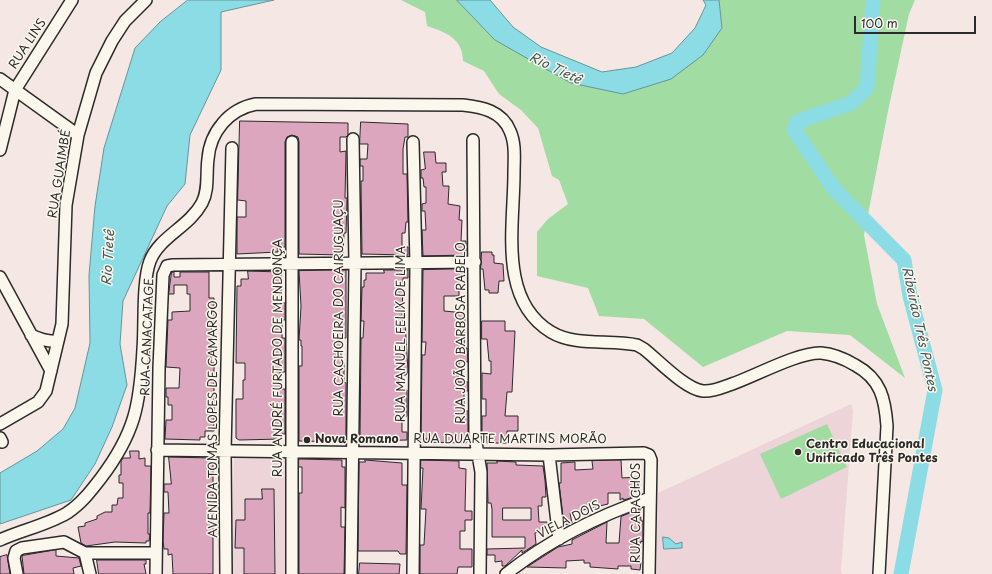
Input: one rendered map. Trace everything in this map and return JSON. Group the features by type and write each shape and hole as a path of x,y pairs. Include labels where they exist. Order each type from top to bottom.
{"street":[{"name":"RUA LINS","path":"0,150 15,90 72,0"},
{"name":"RUA GUAIMBÉ","path":"0,424 38,402 46,392 62,324 66,205 78,135 96,73 112,41 125,21 146,0"},
{"path":"0,79 78,135"},
{"path":"0,540 17,532 60,517 76,507 89,494 108,468 128,436 139,401 146,296 150,262 157,249 183,226 202,203 206,193 210,145 216,132 226,118 237,110 248,105 261,104 463,105 481,106 490,110 502,119 510,130 513,138 514,156 513,255 517,290 527,312 551,332 563,338 574,340 637,345 687,384 703,391 713,390 729,385 791,360 820,353 843,359 869,375 881,391 885,403 887,426 879,574"},
{"name":"RUA CACHOEIRA DO CAIRUGUAÇU","path":"351,574 354,264 353,139"},
{"name":"RUA JOÃO BARBOSA RABELO","path":"473,140 475,437 480,472 480,574"},
{"name":"RUA ANDRÉ FURTADO DE MENDONÇA","path":"292,142 292,574"},
{"name":"RUA MANUEL FELIX DE LIMA","path":"413,142 416,262 413,574"},
{"name":"AVENIDA TOMAS LOPES DE CAMARGO","path":"226,574 225,451 228,265 232,148"},
{"name":"RUA CANACATAGE","path":"156,574 159,360 164,271 167,266 475,262"},
{"path":"0,277 51,371"},
{"path":"31,334 41,340 50,342 58,341"},
{"name":"RUA DUARTE MARTINS MORÃO","path":"157,450 549,455 647,453"},
{"name":"RUA CAPACHOS","path":"647,453 651,460 649,574"},
{"path":"549,455 558,539"},
{"name":"VIELA DOIS","path":"506,574 526,558 558,539 622,508 650,498"},
{"path":"17,574 14,558 16,551 22,548 64,542 85,553 156,553"},
{"path":"85,553 90,574"}],"shaded area":[{"name":"Centro Educacional Unificado Três Pontes","path":"851,404 853,411 841,570 842,574 656,574 658,493"},
{"path":"234,456 285,458 286,574 231,574"}],"green space":[{"path":"401,0 457,0 495,40 623,94 722,28 719,0 915,0 909,14 888,111 864,235 877,304 905,378 850,335 787,331 703,367 644,319 599,316 588,288 537,276 537,232 548,219 568,204 559,180 552,176 538,128 521,110 499,94 484,71 463,61 460,47 452,37 427,26 425,12"},
{"path":"827,424 847,467 781,499 760,454"}],"water":[{"name":"Rio Tietê","path":"188,0 274,0 221,12 221,70 190,135 185,184 167,206 123,301 120,344 127,385 112,427 95,464 71,500 0,524 0,473 37,451 63,429 75,408 90,343 89,275 95,206 104,148 135,48 160,22"},
{"name":"Rio Tietê","path":"457,0 490,0 513,27 541,47 602,72 636,67 672,53 695,28 706,5 703,0 719,0 722,28 703,55 671,79 623,94 571,83 537,64 495,40"},
{"path":"663,537 669,538 676,544 682,542 682,548 664,549"}],"building":[{"path":"240,121 348,123 348,135 346,137 340,137 340,152 346,151 345,198 347,198 346,233 344,233 342,255 299,254 299,142 298,137 292,135 287,137 285,142 285,247 278,247 278,252 237,254 237,217 246,217 246,201 238,200"},
{"path":"361,122 408,124 408,137 405,137 403,149 403,174 407,174 408,222 406,222 405,233 402,233 402,247 408,247 408,255 362,254 361,181 363,181 363,166 360,166 360,159 367,159 368,144 360,144"},
{"path":"424,152 435,152 436,163 446,163 446,172 442,172 443,186 449,186 448,204 460,206 459,220 462,220 461,241 466,241 466,255 423,256 422,230 426,230 425,211 422,211 422,204 426,203 426,187 424,187 423,178 421,178 421,170 425,169"},
{"path":"482,252 492,252 492,255 494,255 494,263 503,264 504,281 499,281 498,293 489,293 489,290 485,290 483,269 481,269"},
{"path":"462,269 462,279 459,279 459,296 444,296 444,311 465,313 464,348 467,348 468,362 459,362 458,382 468,382 468,391 464,391 464,411 468,411 468,441 466,441 466,443 427,442 427,439 421,438 422,355 425,355 426,342 422,342 423,270"},
{"path":"346,270 346,338 341,338 341,363 344,363 344,382 346,383 346,442 299,441 299,366 302,366 302,346 301,340 299,340 301,306 299,271"},
{"path":"384,270 408,270 408,278 403,278 402,321 405,321 408,371 406,375 399,375 399,390 407,390 407,416 402,416 402,432 407,432 407,440 364,441 364,438 360,439 361,338 363,338 364,321 361,321 362,287 364,287 364,280 366,280 366,273 384,273"},
{"path":"248,271 281,272 281,303 285,303 285,320 282,320 282,338 285,338 285,372 280,372 280,389 285,389 285,434 282,434 282,439 239,440 236,438 236,399 243,399 243,380 245,380 245,363 236,363 237,286 241,286 241,279 248,279"},
{"path":"172,272 174,272 174,277 180,277 180,272 209,272 209,298 214,298 214,320 211,320 214,344 211,344 211,363 214,363 214,431 205,431 205,437 200,437 200,440 165,439 166,420 172,420 172,405 168,405 166,388 179,388 180,368 166,367 168,320 172,320 172,312 190,311 190,294 187,294 187,285 174,285 174,294 169,294"},
{"path":"482,321 505,321 505,331 515,331 512,392 507,392 505,416 518,416 518,431 507,431 507,443 487,443 487,437 482,437 482,416 486,416 486,399 482,399 482,373 491,374 491,361 489,361 487,339 482,339"},
{"path":"130,451 139,451 139,459 145,458 145,466 151,466 150,513 148,513 148,534 150,534 149,541 146,541 146,543 115,542 86,546 81,543 78,527 85,526 85,523 97,519 97,516 105,512 112,512 112,505 117,505 118,498 123,498 123,483 119,483 119,475 121,475 121,461 123,458 130,458"},
{"path":"169,457 210,458 213,460 213,574 173,574 172,554 168,555 168,549 164,549 163,541 164,513 169,513 168,492 164,492 164,484 171,484"},
{"path":"299,459 342,460 342,467 345,467 345,508 341,507 341,527 345,527 344,574 299,574 299,493 302,493 302,467 299,467"},
{"path":"365,460 402,463 402,485 407,485 406,554 400,554 398,551 358,551 359,462 365,462"},
{"path":"421,460 459,461 459,468 466,469 465,511 472,511 472,520 465,520 465,531 460,531 460,549 472,549 472,567 458,567 457,574 420,574 420,545 424,545 426,509 421,509 423,468 421,468"},
{"path":"621,460 622,478 637,477 639,491 630,492 631,498 623,500 623,498 620,500 620,493 608,493 608,504 570,513 572,523 564,525 559,483 561,483 561,463 575,462 575,470 593,469 592,461"},
{"path":"497,461 516,462 516,465 543,466 545,480 546,497 542,497 542,506 538,506 539,522 547,522 547,530 535,533 536,544 522,553 522,550 505,566 502,566 502,561 495,562 495,555 487,555 487,549 525,548 525,537 492,537 492,509 491,503 488,503 487,463 497,463","holes":["503,508 531,508 531,520 503,520"]},
{"path":"262,489 274,489 275,574 244,574 244,548 235,548 236,520 245,520 245,499 262,499"},
{"path":"640,509 641,521 643,521 643,542 641,541 640,546 640,570 631,569 631,566 618,566 618,569 590,567 590,563 584,563 584,560 566,561 566,568 527,567 558,547 572,544 572,540 607,522 606,543 619,543 621,517"},
{"path":"56,550 56,556 79,558 81,566 73,568 74,574 24,574 22,556"},
{"path":"7,555 10,574 0,574 0,557"},
{"path":"97,560 146,560 146,564 144,564 146,574 99,574"},
{"path":"360,563 400,564 399,574 359,574"}],"waterway":[{"name":"Ribeirão Três Pontes","path":"873,0 867,88 851,103 797,122 794,130 834,189 904,260 910,296 935,390 901,574"}],"place":[{"name":"Nova Romano","path":"307,440"},
{"name":"Centro Educacional Unificado Três Pontes","path":"798,452"}]}
